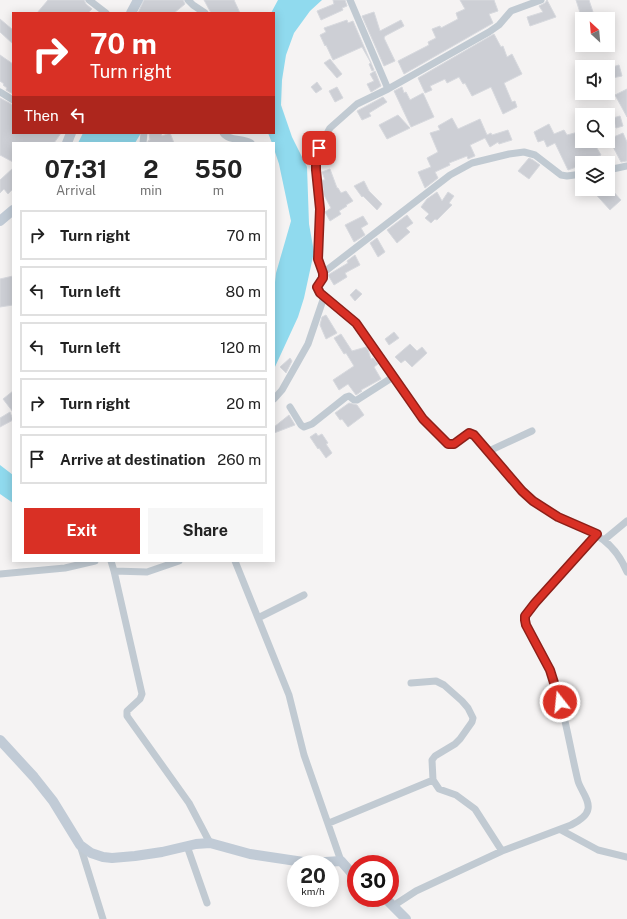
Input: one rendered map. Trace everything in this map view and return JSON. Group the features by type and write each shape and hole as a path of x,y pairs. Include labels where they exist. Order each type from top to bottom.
{"street":[{"path":"89,0 105,12"},
{"path":"132,12 138,0"},
{"path":"188,0 204,12"},
{"path":"350,0 388,89"},
{"path":"541,0 511,11 489,32 388,89 356,104 330,128 319,148 316,164 320,209 318,259 323,273 323,278 320,280 317,288 324,297 356,323 423,419 448,444 454,444 466,434 476,436 522,491 539,506 558,517 597,534 614,548 627,572"},
{"path":"0,92 12,99"},
{"path":"224,134 228,138 246,140 249,142"},
{"path":"323,273 450,175 472,163 504,155 524,152 535,155 561,175 575,175"},
{"path":"615,169 627,166"},
{"path":"0,221 12,211"},
{"path":"275,398 282,390 308,344 324,297"},
{"path":"290,407 301,426 306,426 312,424 346,397 349,396 354,400 357,400 393,377"},
{"path":"489,451 532,431"},
{"path":"604,540 627,522"},
{"path":"399,902 416,891 502,852 561,830 577,822 588,810 588,806 578,782 556,687 547,664 525,620 525,616 597,534"},
{"path":"0,574 65,568 92,562"},
{"path":"111,562 142,694 140,700 127,711 127,716 190,803 210,844"},
{"path":"114,571 146,572 176,562"},
{"path":"235,562 289,695 304,755 341,861 347,868"},
{"path":"258,618 304,595"},
{"path":"411,683 436,681 444,685 468,708 472,716 472,722 455,744 435,756 432,760 433,780 439,789 456,795 475,809 502,852"},
{"path":"0,740 34,777 53,801 80,846 103,919"},
{"path":"329,824 433,780"},
{"path":"561,830 598,850 627,858"},
{"path":"80,846 91,853 112,858 162,852 196,844 210,844 250,854 310,862 341,861"},
{"path":"187,846 207,903"},
{"path":"394,907 406,919"}],"water":[{"path":"278,0 322,0 310,11 294,33 286,55 282,80 281,105 292,137 307,167 309,224 314,252 304,298 298,317 275,367 275,282 276,273 291,221 275,152 275,142 272,142 268,134 275,134 275,12 272,12"},
{"path":"82,134 140,134 136,142 78,142"},
{"path":"0,465 12,474 12,502 0,494"}],"building":[{"path":"48,0 84,0 92,9 89,12 38,12"},
{"path":"144,0 183,0 185,4 175,12 138,12"},
{"path":"204,0 234,0 240,12 210,12"},
{"path":"333,0 345,0 347,6 342,8 343,10 321,20 317,11 334,4"},
{"path":"460,0 494,0 498,11 489,14 493,23 404,74 398,61 429,45 428,42 436,38 432,29 440,26 441,28 458,19 456,13 465,9"},
{"path":"547,0 556,17 530,26 527,17 543,12 539,6"},
{"path":"576,0 589,0 593,12 580,12"},
{"path":"374,12 380,31 401,20 404,26 385,36 384,38 395,61 384,66 362,16"},
{"path":"0,19 12,29 12,43 0,32"},
{"path":"347,20 348,23 353,21 371,63 362,47 333,60 326,45 325,46 320,35 326,32 324,28"},
{"path":"494,34 501,47 503,46 507,57 512,54 522,74 504,83 512,102 515,101 517,107 503,114 491,87 472,96 465,83 463,84 459,77 447,83 445,79 430,86 432,90 425,93 418,78"},
{"path":"0,55 12,63 12,93 6,90 7,88 0,81"},
{"path":"330,59 342,74 337,78 324,63"},
{"path":"371,63 374,70 372,71 369,64"},
{"path":"619,65 622,76 615,77 615,66"},
{"path":"375,71 381,86 371,92 367,84 374,81 370,74"},
{"path":"317,82 322,89 316,93 311,87"},
{"path":"337,87 343,98 335,102 329,91"},
{"path":"402,87 404,93 406,92 410,100 423,93 434,117 411,127 394,91"},
{"path":"627,89 627,117 615,95"},
{"path":"383,97 387,102 369,113 371,116 362,120 357,111"},
{"path":"0,98 12,104 12,134 60,134 55,142 12,142 12,161 0,155"},
{"path":"398,115 410,128 387,139 379,125"},
{"path":"620,116 623,126 616,128 615,117"},
{"path":"452,118 458,129 480,119 487,135 508,130 512,140 499,144 498,142 490,147 485,138 470,145 475,156 468,159 467,156 449,163 450,165 435,172 438,178 425,188 418,172 431,167 427,158 438,152 430,133 440,130 438,126"},
{"path":"549,124 554,134 564,130 567,135 575,133 575,148 597,148 601,155 575,156 575,168 568,170 555,143 547,147 544,140 538,142 534,132"},
{"path":"623,133 627,142 627,161 621,162 614,148 615,148 615,136"},
{"path":"149,134 161,134 162,136 170,134 174,142 148,142 150,140"},
{"path":"529,158 540,165 529,179 518,171"},
{"path":"12,169 12,190 8,194 4,189 0,193 0,180"},
{"path":"330,169 337,188 341,193 346,191 353,201 339,211 341,214 330,221 325,212 331,208 324,195 322,180 325,180 322,172"},
{"path":"364,181 369,191 382,204 377,210 363,196 362,197 354,186"},
{"path":"437,192 442,201 448,192 454,196 449,203 452,205 437,220 435,219 431,223 425,218 429,214 421,207 427,199"},
{"path":"615,193 621,200 610,210 597,196 615,196"},
{"path":"407,215 413,223 406,228 410,232 397,243 387,230"},
{"path":"363,216 368,224 361,228 365,235 354,242 345,225"},
{"path":"377,238 385,252 378,257 370,243"},
{"path":"355,255 360,265 345,273 347,277 334,285 328,275 348,263 347,261"},
{"path":"12,276 12,305 0,307 0,279"},
{"path":"356,289 362,294 355,301 350,295"},
{"path":"326,315 337,333 326,339 320,325 322,317"},
{"path":"394,332 399,338 389,345 385,339"},
{"path":"341,334 352,351 366,347 371,359 373,358 378,364 374,367 381,379 361,390 362,391 356,395 348,384 339,390 333,380 354,366 334,338"},
{"path":"410,344 417,351 422,347 427,353 412,367 405,360 401,363 395,357"},
{"path":"290,358 292,361 286,373 280,367"},
{"path":"12,392 12,411 3,399"},
{"path":"349,403 357,405 364,415 348,427 335,413"},
{"path":"10,412 12,421 0,427 0,418"},
{"path":"289,415 295,425 275,433 275,426"},
{"path":"316,433 318,436 322,434 332,453 326,458 310,437"}],"route":[{"path":"319,148 316,158 316,170 320,209 318,259 323,273 323,278 320,280 317,287 320,293 356,323 370,341 413,406 431,428 448,444 454,444 469,433 476,436 522,491 539,506 558,517 597,534 525,616 526,625 550,670 560,702"}]}
